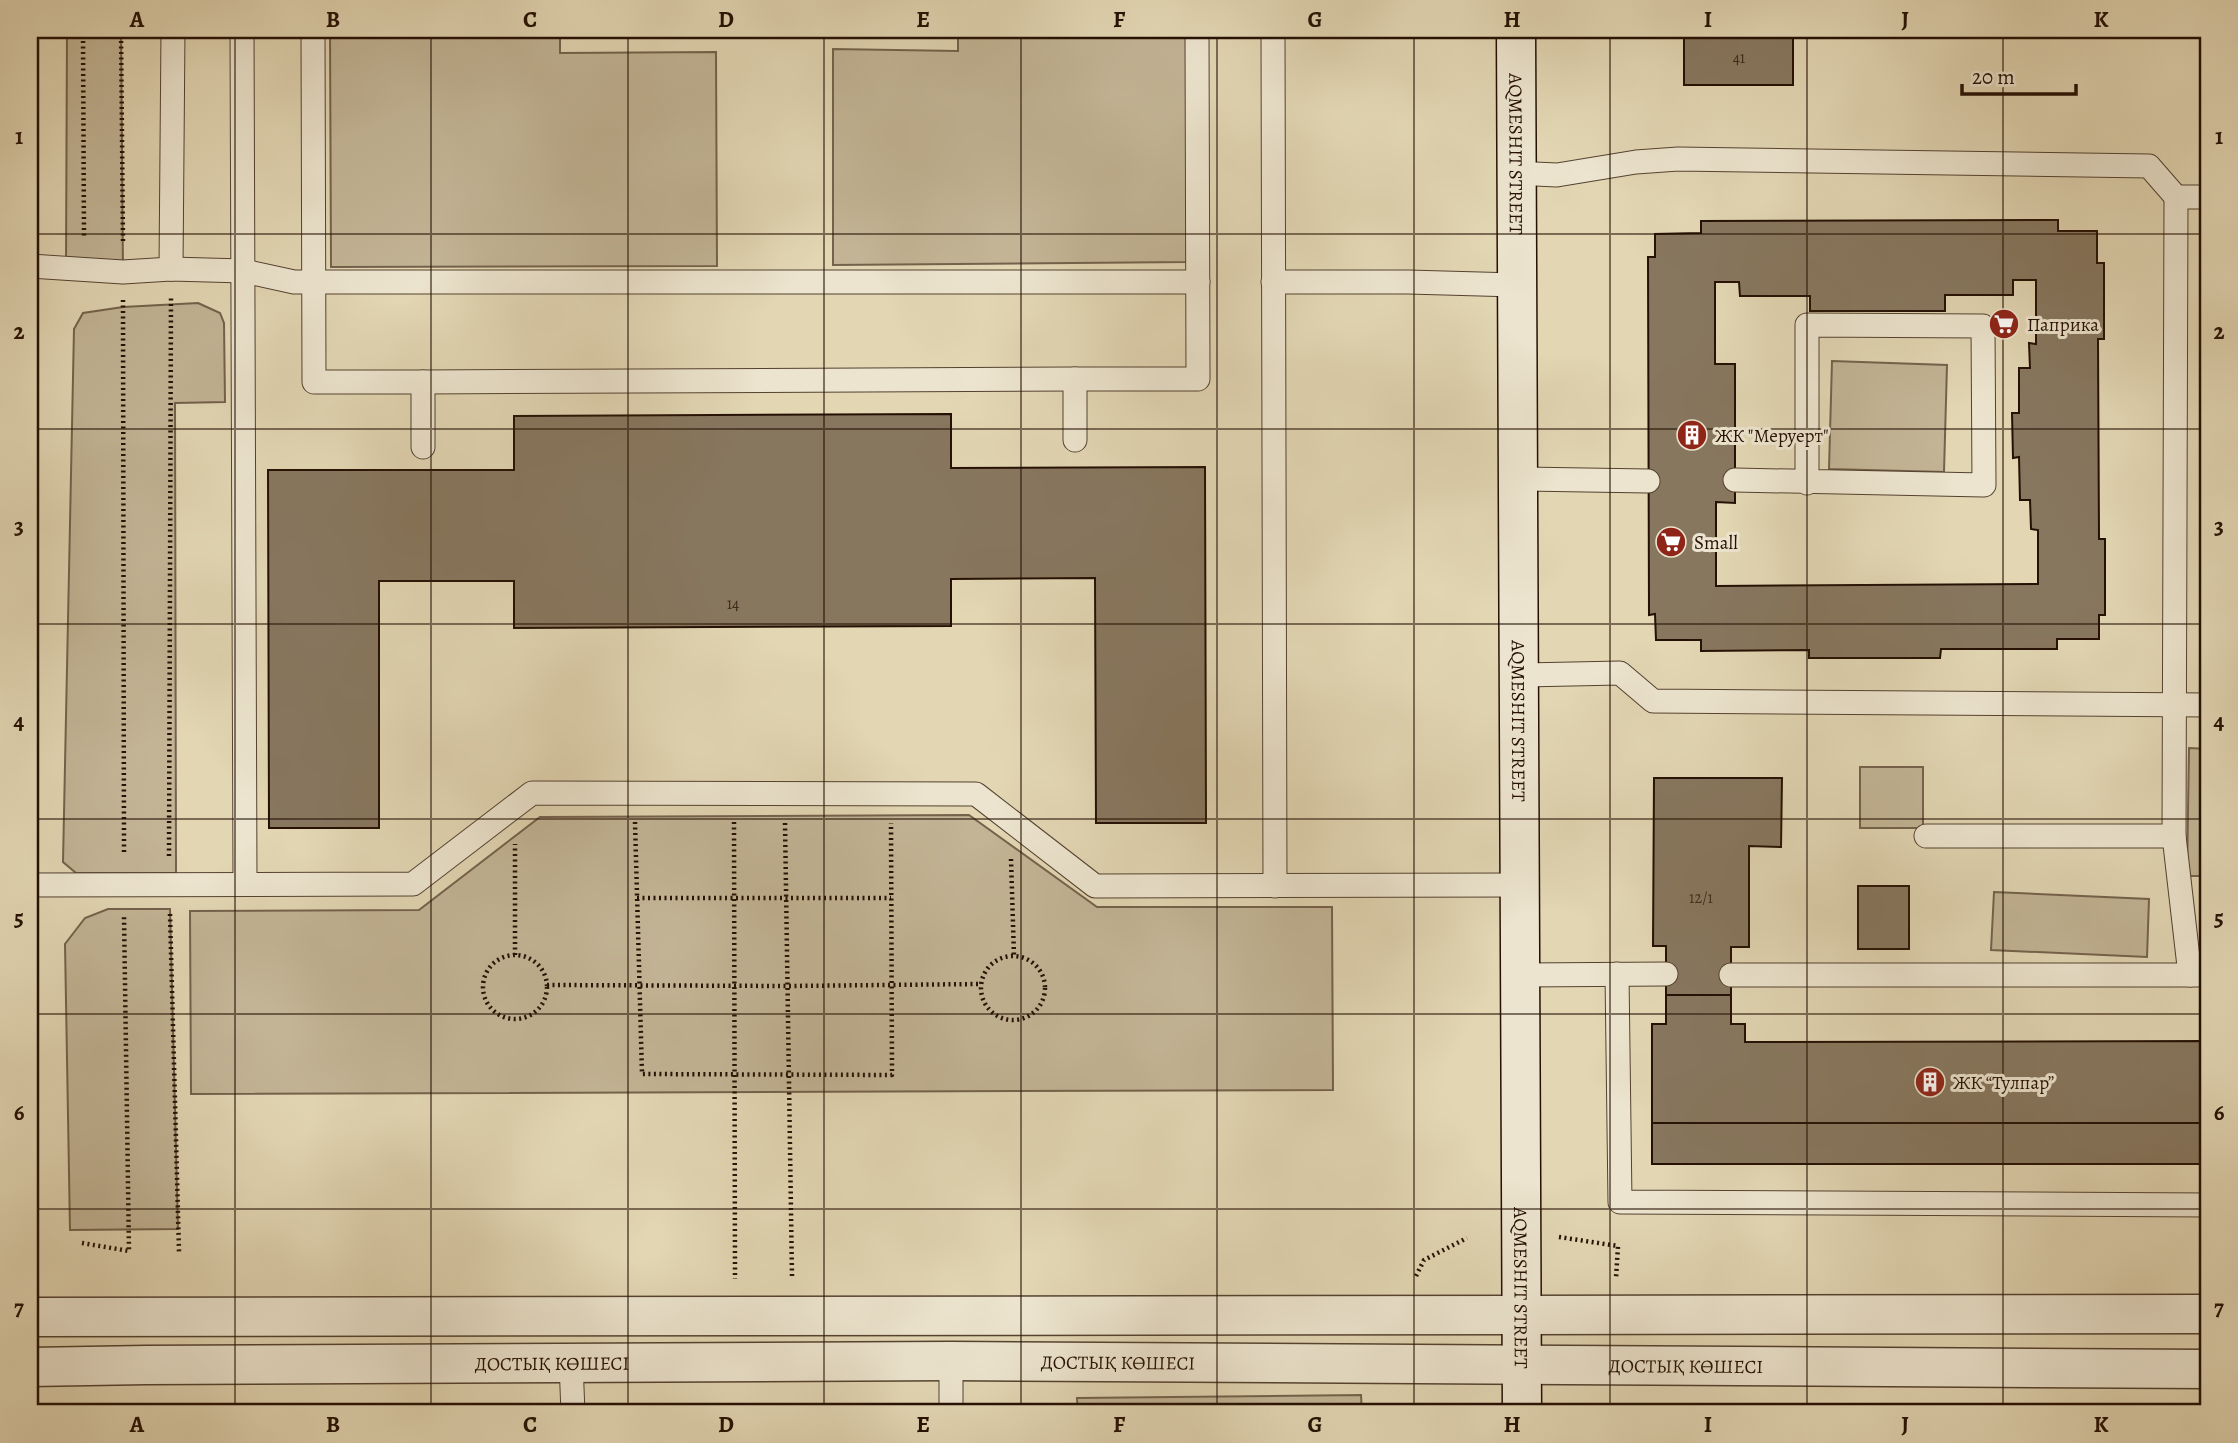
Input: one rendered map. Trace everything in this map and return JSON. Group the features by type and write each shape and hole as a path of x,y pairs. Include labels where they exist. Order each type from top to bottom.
{"street":[{"name":"AQMESHIT STREET","path":"1516,30 1522,1413"},
{"path":"30,1317 2208,1314"},
{"name":"ДОСТЫҚ КӨШЕСІ","path":"30,1367 146,1364 951,1361 2208,1369"}],"lane":[{"path":"172,269 173,30"},
{"path":"242,30 245,883"},
{"path":"313,30 314,382 1198,379 1197,30"},
{"path":"1273,30 1275,886"},
{"path":"1515,173 1557,175 1636,162 1678,159 2149,166 2176,197 2174,836 2199,975 1731,975"},
{"path":"2176,197 2208,197"},
{"path":"30,266 123,272 172,269 244,271 294,282 1198,282"},
{"path":"1273,282 1516,285"},
{"path":"1735,480 1807,483 1984,485 1983,326 1807,325 1807,483"},
{"path":"1075,379 1075,440"},
{"path":"423,382 423,447"},
{"path":"1517,479 1648,481"},
{"path":"1518,676 1620,673 1653,701 2208,705"},
{"path":"30,885 413,884 532,793 976,794 1095,886 1519,885"},
{"path":"1926,835 2174,836"},
{"path":"1519,975 1666,975"},
{"path":"1616,975 1620,1202 2208,1205"},
{"path":"951,1361 951,1413"},
{"path":"571,1362 573,1413"}],"path":[{"path":"83,30 84,269"},
{"path":"82,1242 129,1251 124,885 121,30"},
{"path":"172,269 169,883 179,1252"},
{"path":"635,793 642,1074 735,1075 892,1075 890,794"},
{"path":"734,793 736,1316"},
{"path":"785,794 793,1316"},
{"path":"515,806 515,956"},
{"path":"1010,820 1014,956"},
{"path":"637,898 891,898"},
{"path":"515,956 531,959 539,966 547,985 543,1005 535,1013 516,1020 496,1013 484,996 483,985 486,974 500,959 515,956"},
{"path":"1014,956 1029,960 1037,967 1045,986 1039,1006 1032,1014 1012,1020 1002,1018 985,1004 981,984 990,965 998,959 1014,956"},
{"path":"547,985 981,984"},
{"path":"1549,1236 1618,1246 1616,1286"},
{"path":"1412,1286 1424,1260 1467,1238"}],"shaded area":[{"path":"67,30 121,30 123,272 66,268"},
{"path":"330,30 560,30 560,53 716,52 717,266 331,267"},
{"path":"958,30 1187,30 1188,262 833,265 833,49 958,51"},
{"path":"198,303 220,313 224,323 225,402 175,403 176,873 76,873 63,862 74,329 83,313 123,307"},
{"path":"1832,361 1947,365 1944,472 1829,469"},
{"path":"2189,748 2208,749 2208,876 2187,876"},
{"path":"1860,767 1923,767 1923,828 1860,828"},
{"path":"969,815 1097,907 1332,907 1333,1090 191,1094 190,911 419,910 540,817"},
{"path":"1994,892 2149,899 2147,957 1991,950"},
{"path":"108,909 170,909 178,1229 70,1230 65,944 85,918"},
{"path":"1361,1395 1362,1413 1078,1413 1077,1398"}],"building":[{"path":"1684,30 1793,30 1793,85 1684,85"},
{"name":"ЖК \"Меруерт\"","path":"2058,220 2058,231 2097,231 2097,263 2104,263 2104,339 2098,339 2099,539 2105,539 2105,615 2099,615 2099,639 2057,639 2057,649 1941,649 1940,658 1809,658 1809,650 1701,651 1701,640 1656,640 1655,614 1649,615 1648,257 1655,257 1655,234 1701,233 1701,221","holes":["2013,280 2036,280 2036,344 2029,343 2030,368 2019,368 2019,413 2012,413 2013,458 2019,457 2020,500 2030,500 2031,529 2038,530 2038,584 1716,586 1716,502 1735,503 1735,364 1715,364 1715,282 1739,282 1740,296 1810,296 1810,311 1945,311 1945,295 2013,295"]},
{"path":"2201,374 2208,374 2208,435 2201,435"},
{"path":"951,414 951,468 1205,467 1206,823 1096,823 1095,578 951,579 951,626 514,628 514,581 379,581 379,828 269,828 268,470 514,470 514,416"},
{"path":"1654,778 1782,778 1781,847 1749,846 1749,947 1731,947 1731,995 1666,995 1666,946 1653,946"},
{"path":"1858,886 1909,886 1909,949 1858,949"},
{"name":"ЖК “Тулпар”","path":"1666,995 1731,995 1731,1024 1745,1024 1745,1042 2208,1041 2208,1123 1652,1123 1652,1024 1666,1024"},
{"path":"1652,1123 2208,1123 2208,1164 1652,1164"}],"place":[{"name":"Паприка","path":"2004,324"},
{"name":"ЖК \"Меруерт\"","path":"1692,435"},
{"name":"Small","path":"1671,542"},
{"name":"ЖК “Тулпар”","path":"1930,1082"}]}
